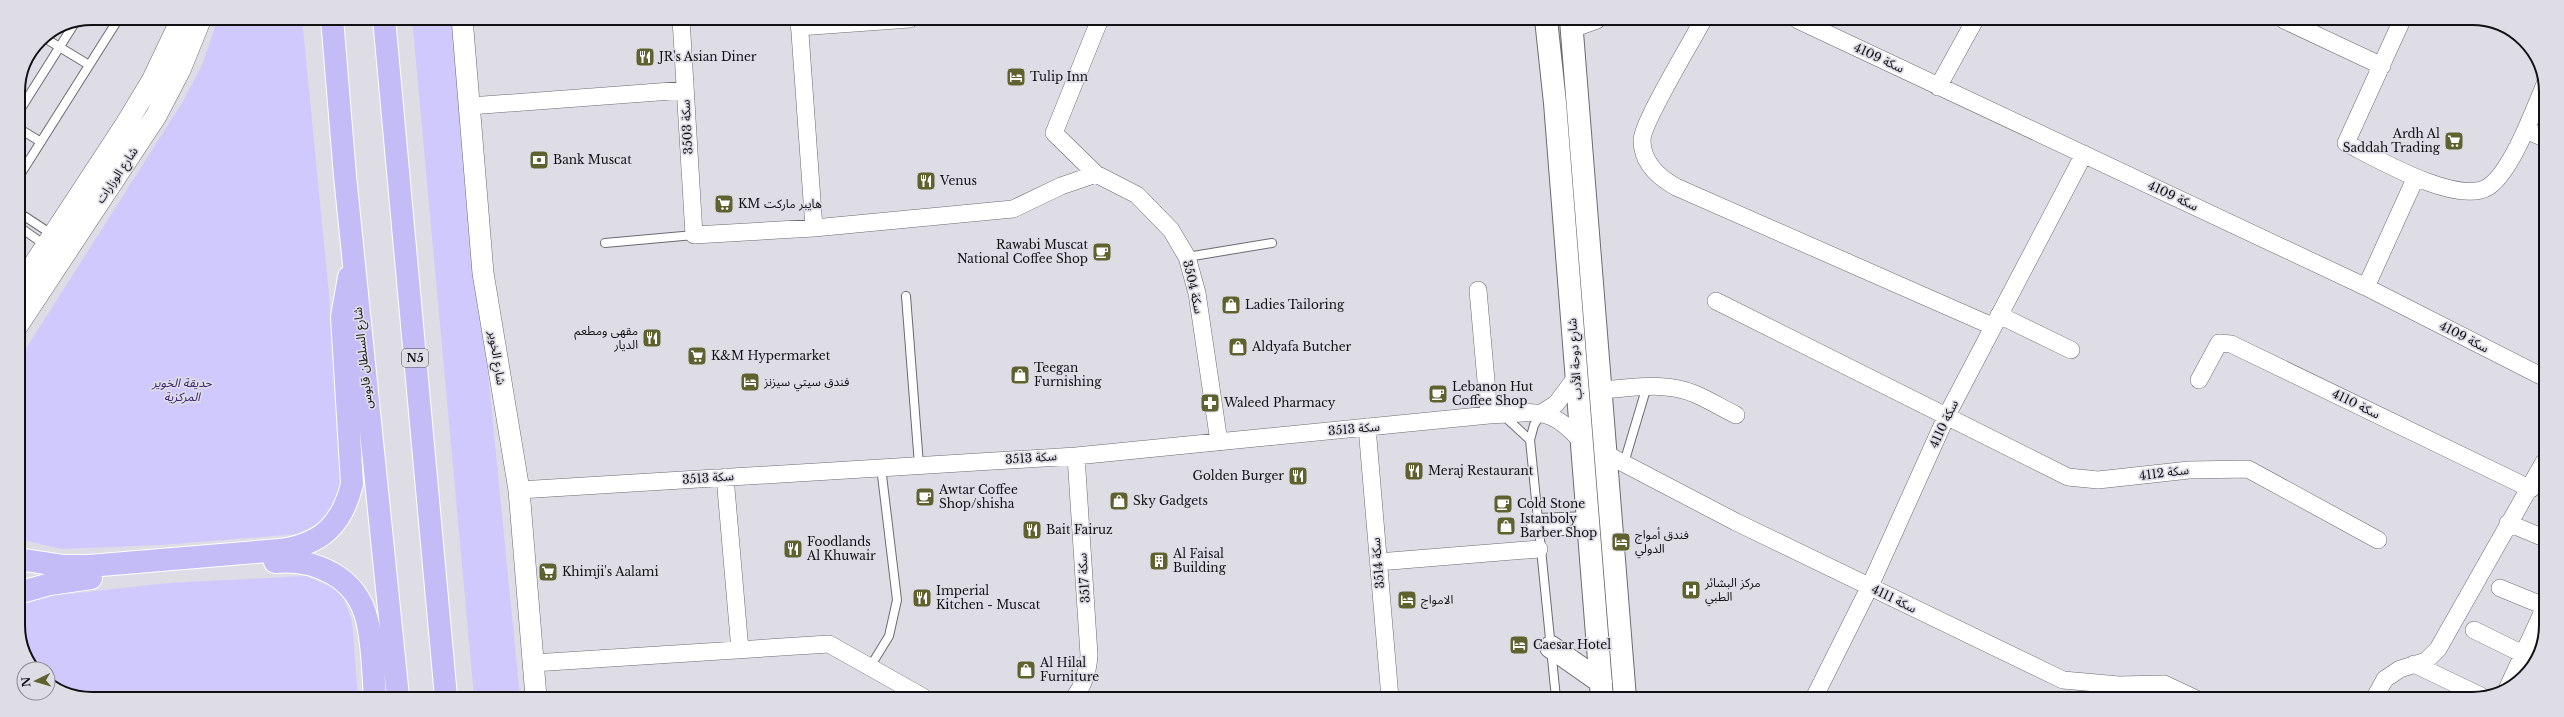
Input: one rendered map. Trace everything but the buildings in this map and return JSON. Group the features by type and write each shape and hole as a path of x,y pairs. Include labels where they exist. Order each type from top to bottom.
{"highway":[{"name":"شارع السلطان قابوس","path":"333,25 354,265 397,692"},
{"name":"N5","path":"385,25 446,692"},
{"path":"25,560 58,566 89,566 263,552 296,548 313,542 328,531 345,507 352,484 342,318 345,290 354,265"},
{"path":"25,591 50,584 90,578 279,562 298,561 317,565 334,573 349,586 360,602 367,620 374,692"}],"main road":[{"name":"شارع دوحة الأدب","path":"1547,25 1555,103 1602,690"},
{"name":"شارع دوحة الأدب","path":"1572,25 1601,390 1604,452 1624,692"},
{"path":"1538,525 1588,522"},
{"path":"1550,647 1602,690"}],"street":[{"name":"شارع الوزارات","path":"25,279 52,241 152,81 179,25"},
{"name":"شارع الوزارات","path":"25,314 169,93 190,49 199,25"},
{"name":"شارع الخوير","path":"463,25 483,273 519,490 535,692"},
{"name":"سكة 3503","path":"681,25 694,235"},
{"path":"799,25 814,228"},
{"name":"سكة 3504","path":"1098,25 1054,132 1096,174 1137,195 1171,230 1187,257 1197,293 1219,442"},
{"path":"1700,25 1643,132 1644,153 1654,171 1676,187 1996,321 2071,350"},
{"name":"سكة 4109","path":"1808,25 2366,287 2539,375"},
{"path":"1938,87 1972,25"},
{"path":"2295,25 2382,66"},
{"path":"2400,25 2346,143 2415,179 2466,192 2487,188 2500,177 2526,130 2539,99"},
{"path":"470,106 685,90"},
{"path":"2526,130 2539,136"},
{"name":"سكة 4110","path":"1817,692 1869,588 1947,415 2084,154"},
{"path":"694,235 814,228 1013,208 1061,186 1096,174"},
{"path":"2366,287 2415,179"},
{"path":"1478,290 1496,415"},
{"name":"سكة 4112","path":"1716,301 1947,415 2068,477 2098,480 2189,470 2248,469 2378,540"},
{"name":"سكة 4110","path":"2199,380 2219,343 2231,344 2530,489"},
{"path":"1543,412 1556,404 1576,377"},
{"path":"1601,390 1647,386 1663,387 1694,394 1736,416"},
{"path":"1543,412 1558,418 1581,440"},
{"name":"سكة 3513","path":"519,490 1076,456 1496,415 1543,412"},
{"name":"سكة 3514","path":"1367,428 1389,692"},
{"name":"سكة 4111","path":"1604,452 1736,522 1869,588 2063,680 2119,685 2164,684 2181,692"},
{"name":"سكة 3517","path":"1076,456 1089,656 1088,671 1079,692"},
{"path":"2378,692 2385,679 2400,668 2426,661 2438,649 2508,523 2530,489 2539,472"},
{"path":"725,477 740,650"},
{"path":"2508,523 2539,536"},
{"path":"1378,562 1540,549"},
{"path":"2500,588 2539,604"},
{"path":"2516,675 2528,657 2539,624"},
{"path":"2474,630 2528,657"},
{"path":"532,663 829,644 915,692"},
{"path":"2414,664 2473,692"}],"lane":[{"path":"25,167 115,25"},
{"path":"25,103 72,28"},
{"path":"50,41 89,65"},
{"path":"25,132 41,142"},
{"path":"77,220 90,203 103,196"},
{"path":"25,218 52,241"},
{"path":"25,229 52,241"},
{"path":"605,243 694,235"},
{"path":"1187,257 1272,243"},
{"path":"906,296 919,465"},
{"path":"1624,463 1647,386"},
{"path":"1543,412 1534,425 1530,440 1555,692"},
{"path":"1496,415 1530,440"},
{"path":"870,667 890,636 897,600 881,468"}],"green space":[{"name":"حديقة الخوير المركزية","path":"216,25 303,25 329,295 341,490 327,519 297,534 161,545 62,549 25,541 25,350 182,103 202,65"},
{"path":"413,25 454,25 520,692 474,692"},
{"path":"306,576 341,591 352,621 358,692 92,692 74,690 56,682 56,661 35,661 34,659 26,638 25,630 25,602 32,598 168,583"}],"place":[{"name":"JR's Asian Diner","path":"645,57"},
{"name":"Tulip Inn","path":"1016,77"},
{"name":"Ardh Al Saddah Trading","path":"2454,141"},
{"name":"Bank Muscat","path":"539,160"},
{"name":"Venus","path":"926,181"},
{"name":"KM هايبر ماركت","path":"724,204"},
{"name":"Rawabi Muscat National Coffee Shop","path":"1102,252"},
{"name":"Ladies Tailoring","path":"1231,305"},
{"name":"مقهى ومطعم الديار","path":"652,338"},
{"name":"Aldyafa Butcher","path":"1238,347"},
{"name":"K&M Hypermarket","path":"697,356"},
{"name":"Teegan Furnishing","path":"1020,375"},
{"name":"فندق سيتي سيزنز","path":"750,382"},
{"name":"Lebanon Hut Coffee Shop","path":"1438,394"},
{"name":"Waleed Pharmacy","path":"1210,403"},
{"name":"Meraj Restaurant","path":"1414,471"},
{"name":"Golden Burger","path":"1298,476"},
{"name":"Awtar Coffee Shop/shisha","path":"925,497"},
{"name":"Sky Gadgets","path":"1119,501"},
{"name":"Cold Stone","path":"1503,504"},
{"name":"Istanboly Barber Shop","path":"1506,526"},
{"name":"Bait Fairuz","path":"1032,530"},
{"name":"فندق أمواج الدولي","path":"1621,542"},
{"name":"Foodlands Al Khuwair","path":"793,549"},
{"name":"Al Faisal Building","path":"1159,561"},
{"name":"Khimji's Aalami","path":"548,572"},
{"name":"مركز البشائر الطبي","path":"1691,590"},
{"name":"Imperial Kitchen - Muscat","path":"922,598"},
{"name":"الامواج","path":"1407,600"},
{"name":"Caesar Hotel","path":"1519,645"},
{"name":"Al Hilal Furniture","path":"1026,670"}]}
